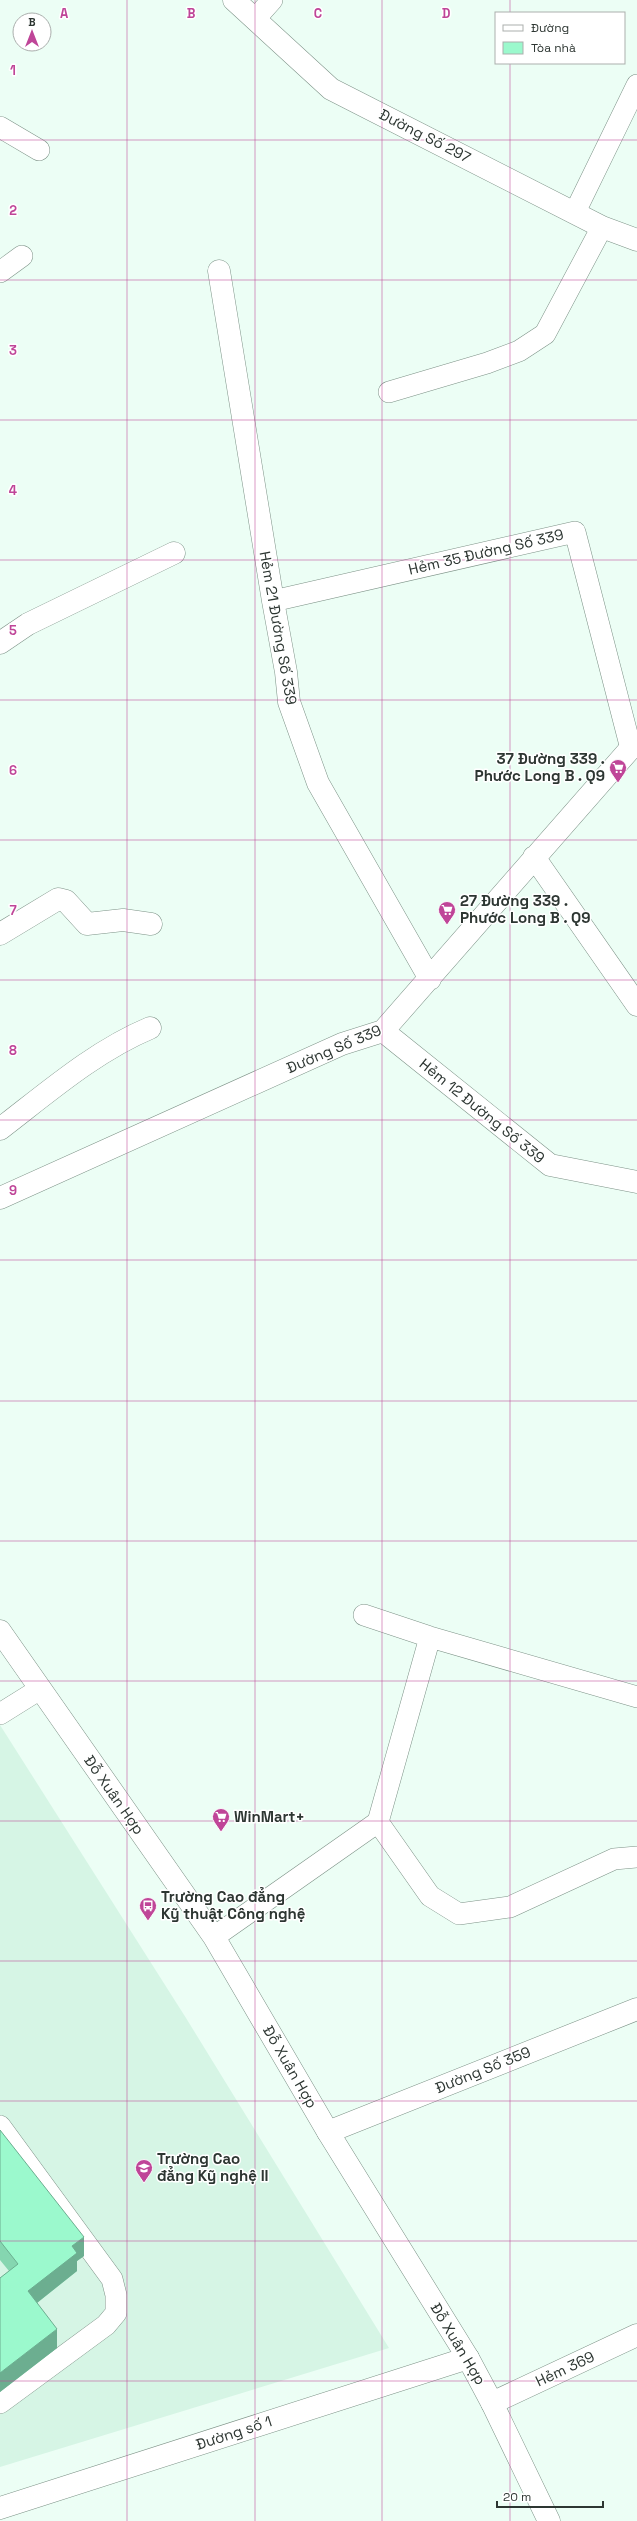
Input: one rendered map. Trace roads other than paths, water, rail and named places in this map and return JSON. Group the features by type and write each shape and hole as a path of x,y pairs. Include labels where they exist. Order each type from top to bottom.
{"street":[{"name":"Đường Số 297","path":"234,0 331,89 602,227 637,240"},
{"name":"Hẻm 21 Đường Số 339","path":"219,271 272,601 286,672 289,702 318,783 430,979"},
{"path":"0,643 35,620 174,552"},
{"name":"Đường Số 339","path":"0,1198 342,1044 383,1031 430,979 534,857 634,745"},
{"path":"534,857 637,1005"},
{"path":"0,934 58,899 66,901 87,924 123,920 151,924"},
{"path":"0,1129 78,1070 137,1033 150,1028"},
{"name":"Hẻm 12 Đường Số 339","path":"383,1031 550,1165 637,1182"},
{"name":"Đỗ Xuân Hợp","path":"0,1631 214,1937 328,2132 468,2358 492,2403 549,2521"},
{"name":"Đường Số 359","path":"328,2132 637,2009"},
{"name":"Hẻm 369","path":"492,2403 637,2336"},
{"name":"Đường số 1","path":"0,2508 468,2358"}],"lane":[{"path":"255,19 272,0"},
{"path":"575,212 637,85"},
{"path":"0,126 39,150"},
{"path":"389,392 494,361 519,351 545,334 602,227"},
{"path":"0,272 22,256"},
{"name":"Hẻm 35 Đường Số 339","path":"272,601 575,532 634,745"},
{"path":"364,1615 430,1637 637,1697"},
{"path":"214,1937 378,1822 430,1637"},
{"path":"0,1714 40,1689"},
{"path":"378,1822 430,1896 459,1914 510,1907 614,1859 637,1857"},
{"path":"0,2126 112,2279 116,2295 116,2313 106,2325 0,2403"}],"place":[{"name":"37 Đường 339 . Phước Long B . Q9","path":"618,783"},
{"name":"27 Đường 339 . Phước Long B . Q9","path":"447,925"},
{"name":"WinMart+","path":"221,1832"},
{"name":"Trường Cao đẳng Kỹ thuật Công nghệ","path":"148,1921"},
{"name":"Trường Cao đẳng Kỹ nghệ II","path":"144,2183"}]}
